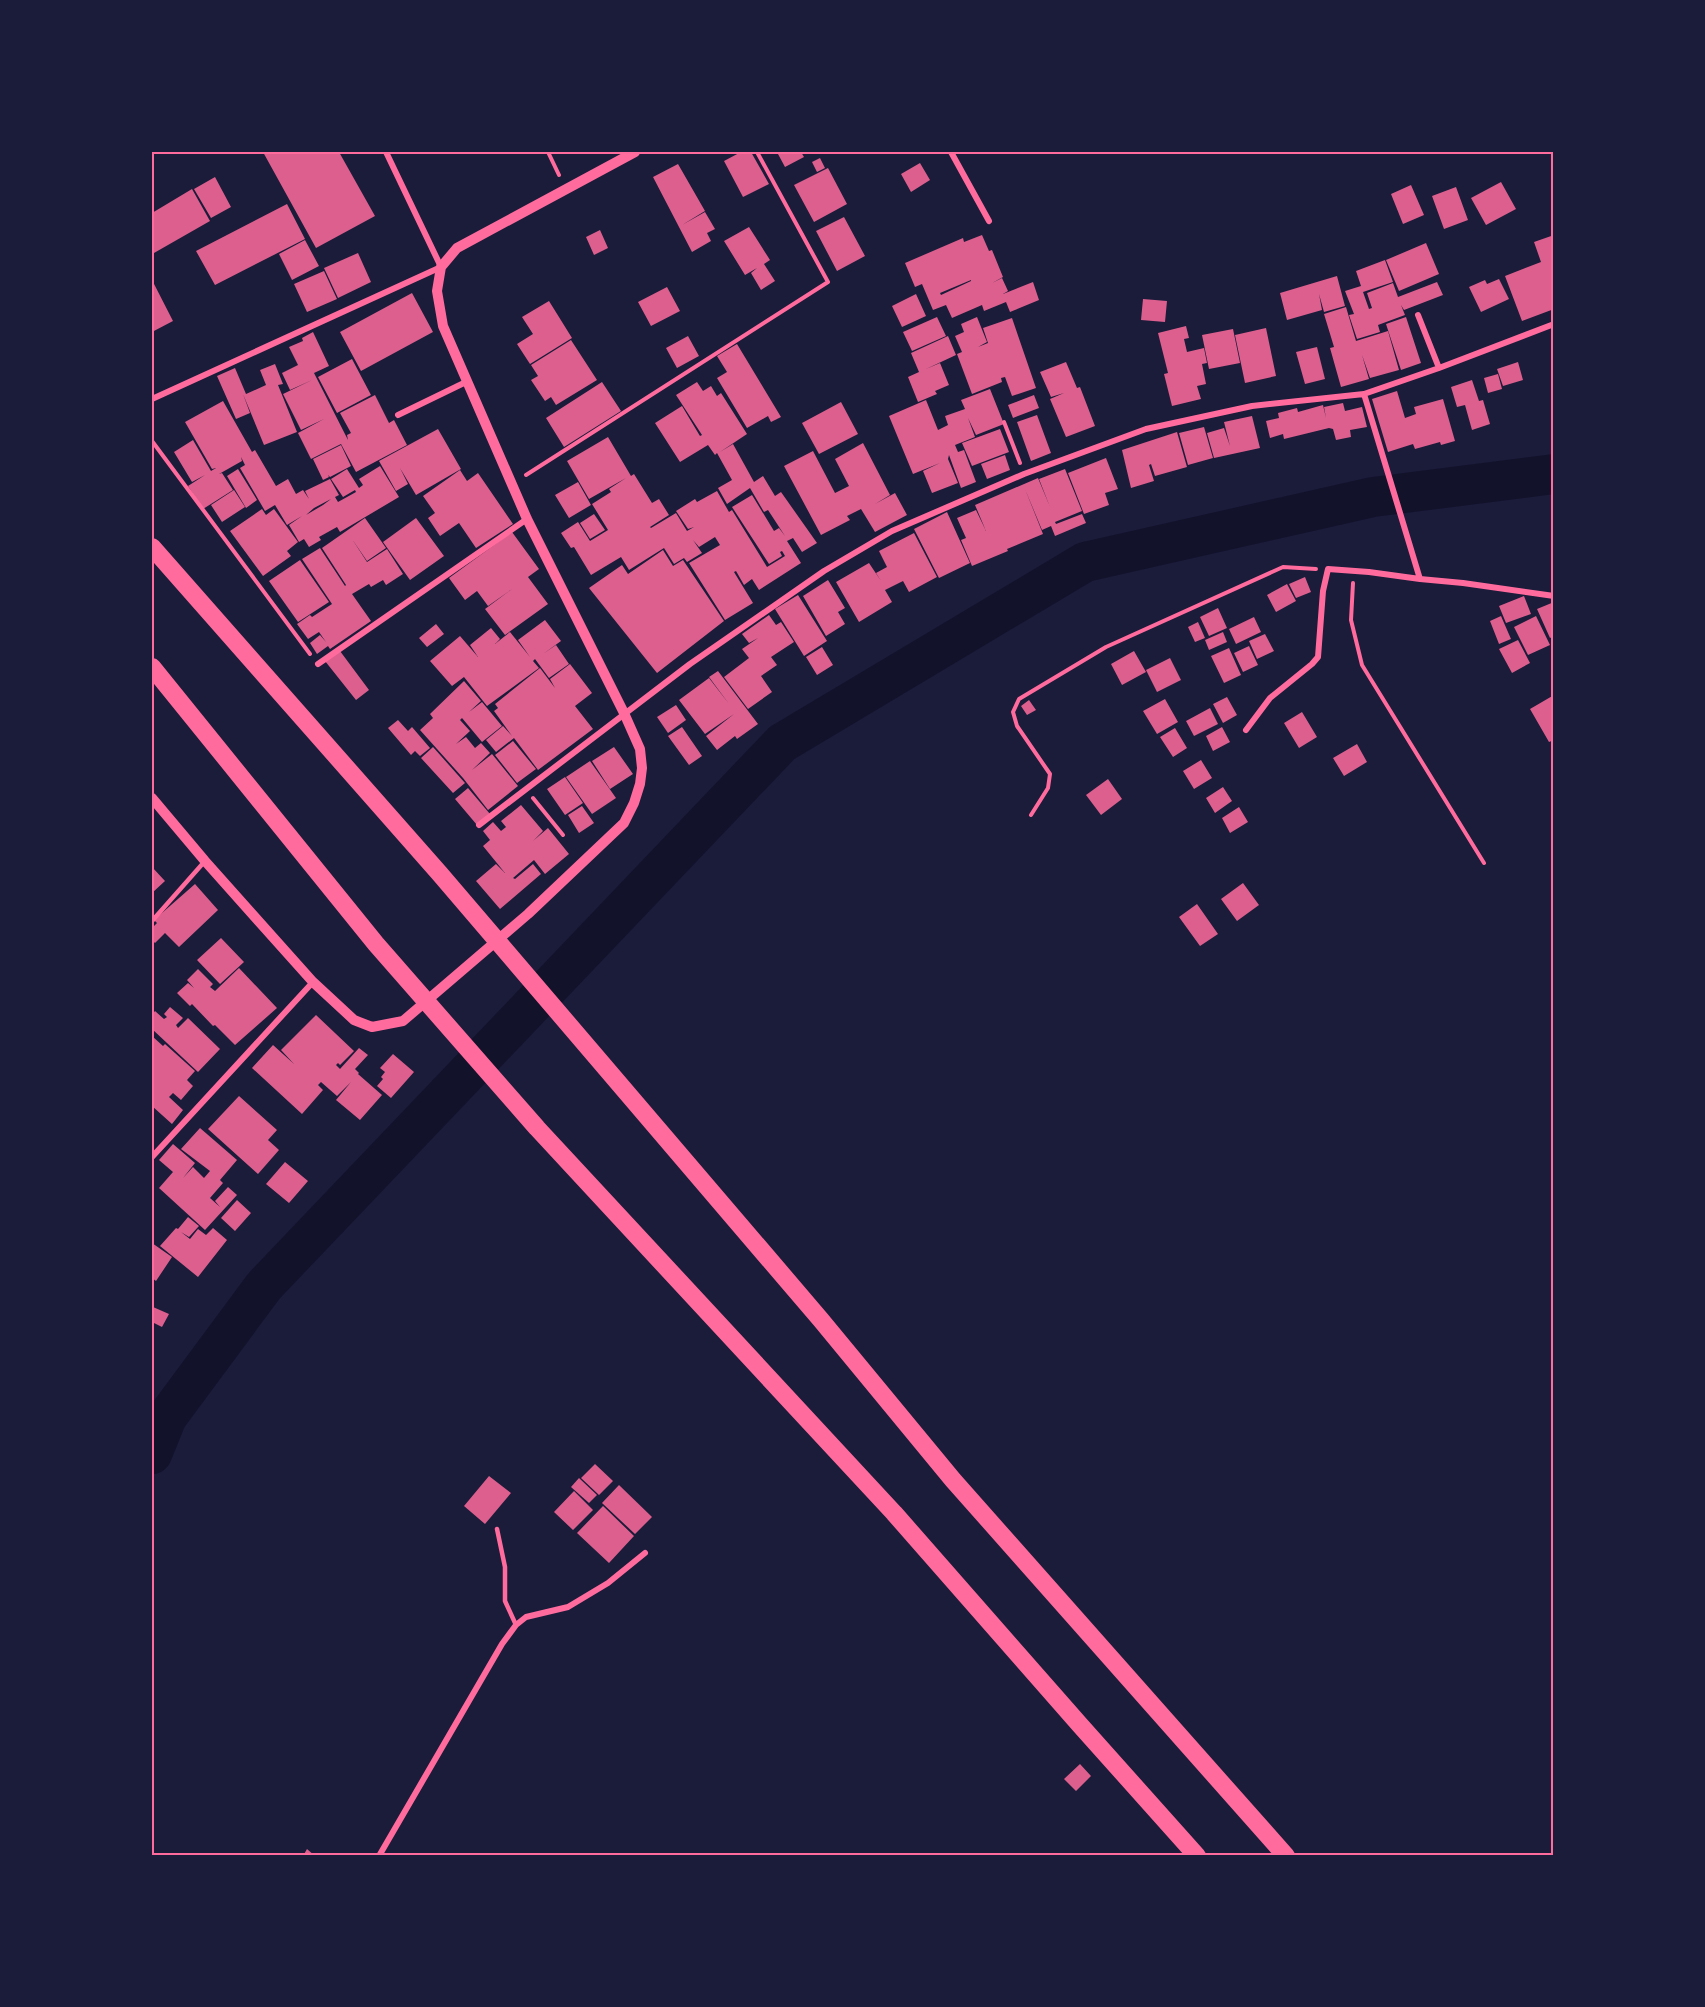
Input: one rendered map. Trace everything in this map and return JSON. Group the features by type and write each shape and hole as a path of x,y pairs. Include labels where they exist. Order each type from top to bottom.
{"highway":[{"path":"152,547 440,874 821,1320 953,1479 1286,1856"},
{"path":"152,667 376,944 537,1128 894,1513 1197,1856"}],"street":[{"path":"152,798 205,861 314,982 354,1020 372,1027 404,1021 528,914 624,823 634,803 642,768 640,749 527,519 513,483 466,382 443,326 437,291 441,267 386,152"},
{"path":"152,399 441,267 457,248 635,152"},
{"path":"951,152 989,221"},
{"path":"1418,315 1439,368"},
{"path":"479,825 690,664 824,571 892,531 1024,474 1146,429 1252,406 1364,394 1554,324"},
{"path":"398,415 466,382"},
{"path":"1364,394 1420,579"},
{"path":"318,664 527,519"},
{"path":"1246,730 1270,698 1318,657 1323,591 1329,569 1463,583 1554,596"},
{"path":"152,1157 314,982"},
{"path":"379,1856 502,1644 516,1625 526,1617 568,1607 608,1583 645,1553"}],"lane":[{"path":"152,921 205,861"},
{"path":"497,1529 505,1567 505,1601 516,1625"}],"path":[{"path":"548,152 566,191"},
{"path":"513,483 828,282 757,152"},
{"path":"1004,422 1024,474"},
{"path":"152,441 318,664"},
{"path":"1031,815 1048,788 1050,774 1017,726 1013,712 1019,699 1106,647 1283,567 1329,569"},
{"path":"1354,570 1352,620 1362,665 1484,863"},
{"path":"526,789 563,835"}],"building":[{"path":"263,152 339,152 375,216 316,248"},
{"path":"741,152 751,152 769,184 743,197 724,161"},
{"path":"801,152 804,157 785,167 778,154"},
{"path":"820,158 825,168 817,172 812,162"},
{"path":"920,163 930,180 911,192 901,174"},
{"path":"678,164 705,211 682,225 705,212 715,229 707,233 711,241 692,252 653,177"},
{"path":"828,168 847,204 814,222 794,185"},
{"path":"215,177 231,207 211,218 194,189"},
{"path":"1501,182 1516,209 1486,225 1471,198"},
{"path":"1411,185 1424,215 1403,224 1391,194"},
{"path":"1456,187 1468,220 1444,229 1432,196"},
{"path":"192,189 210,221 154,253 152,213"},
{"path":"287,204 305,239 215,285 196,251"},
{"path":"844,217 865,256 837,271 816,231"},
{"path":"749,227 770,260 764,264 775,281 761,290 751,273 757,268 745,275 724,241"},
{"path":"600,230 608,248 594,255 586,237"},
{"path":"982,235 989,251 992,250 1003,277 992,283 1002,278 1008,291 1003,294 1033,282 1039,300 1010,312 1006,302 984,311 982,305 952,318 946,305 933,310 922,284 915,287 905,263 963,238 964,242","holes":["971,280 941,295 940,293"]},
{"path":"1554,235 1554,309 1522,321 1505,276 1541,262 1534,242"},
{"path":"305,240 319,266 292,280 279,254"},
{"path":"1426,243 1439,274 1399,291 1386,260"},
{"path":"358,253 371,282 338,298 324,268"},
{"path":"1385,260 1393,282 1363,292 1369,309 1372,308 1367,293 1393,283 1398,297 1437,282 1443,295 1404,310 1401,305 1405,315 1378,325 1380,332 1357,339 1349,315 1354,314 1345,291 1361,286 1356,271"},
{"path":"324,271 337,299 307,312 294,284"},
{"path":"1337,276 1345,306 1324,312 1319,294 1322,310 1287,320 1280,293"},
{"path":"1499,279 1509,299 1481,312 1469,287 1485,280 1487,284"},
{"path":"152,280 173,321 152,332"},
{"path":"667,287 680,311 651,326 638,302"},
{"path":"412,293 433,332 361,371 340,332"},
{"path":"916,294 926,316 902,327 892,306"},
{"path":"1143,299 1167,301 1165,322 1141,320"},
{"path":"549,301 572,338 530,364 517,344 533,334 522,317"},
{"path":"1346,307 1356,341 1388,331 1399,370 1370,378 1362,355 1369,379 1341,387 1330,348 1334,347 1324,314"},
{"path":"937,317 946,336 912,351 903,332"},
{"path":"977,317 987,342 978,347 988,343 983,328 1012,318 1036,388 1012,396 1005,377 1001,378 1002,382 972,394 957,354 962,352 955,336 964,332 961,324"},
{"path":"1406,317 1421,363 1401,370 1386,324"},
{"path":"1186,326 1189,338 1184,339 1187,352 1204,348 1207,363 1202,364 1206,384 1197,386 1201,399 1172,406 1164,374 1168,373 1158,333"},
{"path":"1266,328 1276,376 1245,383 1235,335"},
{"path":"1233,329 1240,363 1209,369 1202,335"},
{"path":"313,332 329,366 314,373 348,440 347,435 351,433 340,413 375,395 389,423 394,420 407,445 356,472 341,444 311,459 298,433 324,419 301,430 283,394 312,380 290,390 282,373 298,365 289,347 303,341 302,338"},
{"path":"688,336 699,356 677,368 666,348"},
{"path":"948,336 956,355 926,369 940,363 949,385 935,391 937,394 918,402 908,377 919,372 911,353"},
{"path":"571,340 597,380 556,405 551,397 545,401 531,380 538,376 531,365"},
{"path":"737,344 781,417 771,422 768,416 747,428 717,378 727,372 717,356"},
{"path":"1317,347 1325,379 1305,384 1296,352"},
{"path":"352,359 371,395 337,413 318,377"},
{"path":"1066,362 1077,388 1080,387 1095,426 1066,437 1050,399 1064,393 1051,397 1040,372"},
{"path":"1518,362 1523,380 1503,386 1497,369"},
{"path":"275,364 283,384 278,385 297,432 264,445 243,394 250,413 236,419 217,376 235,368 246,394 266,385 260,370"},
{"path":"1498,374 1502,389 1488,393 1484,378"},
{"path":"1472,380 1479,401 1483,400 1490,424 1472,430 1465,405 1457,407 1451,387"},
{"path":"602,382 621,411 564,447 546,418"},
{"path":"697,382 703,391 711,386 717,396 721,393 747,434 720,452 733,444 754,482 763,476 775,496 781,492 817,543 802,552 793,538 787,541 801,563 759,590 752,579 744,585 736,571 734,572 753,603 725,620 689,563 720,545 715,537 699,547 693,540 702,553 687,562 684,558 674,564 664,548 629,570 621,557 591,575 574,547 571,548 561,533 578,522 590,541 608,530 592,504 611,492 609,489 626,478 589,499 567,461 608,437 631,476 634,474 652,503 659,499 669,515 651,528 676,513 687,531 694,527 688,529 676,511 695,499 697,502 717,491 729,512 732,510 767,567 785,556 782,551 780,552 782,556 769,564 732,507 752,495 774,531 779,528 785,536 768,510 764,512 750,488 727,504 718,488 732,480 717,453 715,455 708,445 680,462 655,423 682,406 700,436 702,435 676,395"},
{"path":"990,389 1004,424 976,435 968,418 975,437 955,445 958,452 964,450 976,482 961,488 949,455 948,459 958,483 932,493 923,471 940,463 913,474 889,416 926,400 938,430 948,425 945,416 965,409 961,400"},
{"path":"1397,391 1405,418 1416,414 1414,407 1443,399 1455,441 1441,445 1440,442 1415,449 1413,444 1388,452 1372,399"},
{"path":"1034,395 1039,408 1013,418 1008,405"},
{"path":"223,401 252,452 255,450 276,486 288,479 296,494 303,490 309,499 305,491 330,479 339,495 335,497 338,502 356,492 355,490 343,497 331,479 347,469 359,488 363,485 359,479 380,466 399,497 340,532 337,527 319,537 321,540 309,547 304,539 299,542 289,525 302,516 287,525 275,505 265,511 240,468 245,465 241,457 242,461 219,474 222,473 233,490 203,509 188,486 205,475 192,482 174,452 193,440 211,471 216,468 212,469 185,422","holes":["331,499 323,505 306,515"]},
{"path":"841,402 858,434 819,454 802,423"},
{"path":"1343,403 1345,411 1362,407 1367,427 1350,430 1351,437 1336,440 1333,429 1329,428 1284,439 1283,434 1270,438 1266,421 1279,418 1278,413 1297,408 1298,412 1323,405 1326,418 1324,407"},
{"path":"1037,415 1051,453 1031,461 1017,422"},
{"path":"1252,416 1260,448 1214,458 1207,433 1224,428 1230,446 1224,422"},
{"path":"1204,427 1213,458 1188,465 1179,433"},
{"path":"438,429 461,469 416,495 400,468 408,484 396,491 379,461"},
{"path":"1000,429 1009,452 972,466 962,443"},
{"path":"1177,432 1187,467 1155,476 1151,464 1149,465 1154,481 1131,488 1122,450"},
{"path":"863,443 890,495 875,504 895,493 907,515 875,532 861,509 847,516 850,520 821,535 784,466 813,451 835,493 849,486 835,459"},
{"path":"341,445 351,466 330,477 328,475 329,477 323,480 313,459"},
{"path":"1005,455 1010,470 987,479 981,464"},
{"path":"1106,458 1118,489 1105,493 1109,505 1084,514 1068,473"},
{"path":"238,469 257,500 246,508 227,476"},
{"path":"1065,469 1082,511 1055,522 1056,524 1082,514 1086,523 1055,536 1051,526 1042,530 1025,489 1043,534 972,566 961,540 966,538 957,518 976,510 986,531 975,505 1038,478 1050,507 1039,479"},
{"path":"460,470 467,481 478,473 513,524 476,548 459,523 440,536 428,518 435,513 423,496"},
{"path":"578,482 591,505 569,518 555,495"},
{"path":"234,490 245,507 222,522 211,505"},
{"path":"262,509 266,515 274,509 298,542 287,551 291,556 263,576 230,531"},
{"path":"947,512 970,563 939,578 914,529"},
{"path":"594,514 605,530 590,539 580,523"},
{"path":"365,518 386,548 367,561 352,539 367,562 387,549 403,574 386,585 383,580 371,587 369,584 352,594 371,621 330,649 328,646 317,654 310,643 320,635 326,642 319,632 308,639 297,624 332,604 302,559 320,548 345,586 322,548"},
{"path":"416,518 444,556 410,580 383,542"},
{"path":"512,532 539,569 528,577 548,604 505,635 485,609 512,589 488,606 477,591 465,600 449,578"},
{"path":"914,533 937,577 909,592 903,581 885,590 892,602 859,622 836,582 869,563 881,581 876,573 887,567 879,551"},
{"path":"663,550 673,566 683,560 724,621 657,673 589,588 622,565 628,574"},
{"path":"300,560 329,602 298,622 269,581"},
{"path":"1305,577 1311,592 1296,598 1289,584"},
{"path":"828,580 845,608 838,612 845,624 826,636 803,596"},
{"path":"1287,584 1296,601 1276,612 1267,595"},
{"path":"798,595 827,641 804,656 775,609"},
{"path":"1524,596 1531,614 1506,623 1499,606"},
{"path":"1554,602 1554,636 1550,638 1537,609"},
{"path":"1218,608 1227,628 1209,636 1200,617"},
{"path":"769,615 776,625 781,622 794,642 771,657 777,665 761,676 772,692 748,709 724,677 749,658 742,649 758,638 749,643 742,634"},
{"path":"1501,616 1511,639 1499,644 1490,621"},
{"path":"1536,616 1550,645 1528,655 1514,627"},
{"path":"1254,617 1261,632 1236,644 1229,629"},
{"path":"545,620 561,641 543,654 556,645 569,664 549,678 535,659 533,661 539,668 487,706 464,677 452,686 430,661 460,636 478,657 470,645 491,628 500,639 495,644 510,632 530,657 518,640"},
{"path":"1198,622 1205,638 1195,642 1188,627"},
{"path":"436,624 444,634 427,647 419,638"},
{"path":"1223,632 1227,642 1209,650 1205,640"},
{"path":"1265,634 1274,651 1257,659 1249,641"},
{"path":"1518,640 1530,663 1512,673 1499,649"},
{"path":"1249,646 1258,665 1243,672 1234,653"},
{"path":"822,647 833,665 817,675 806,657"},
{"path":"1229,648 1241,675 1224,683 1211,656"},
{"path":"340,651 369,690 356,700 325,661"},
{"path":"1134,651 1146,672 1122,685 1111,664"},
{"path":"1170,658 1181,680 1157,692 1146,670"},
{"path":"570,664 592,693 575,706 593,729 538,770 514,738 496,752 486,740 503,726 512,736 494,711 498,708 495,704 540,668 555,688 550,679"},
{"path":"718,671 758,724 737,739 735,736 717,750 706,736 734,714 705,734 679,700 709,678 729,704 709,677"},
{"path":"464,681 481,701 469,712 482,702 502,726 482,742 462,718 460,720 470,731 456,744 466,737 475,748 481,743 490,753 472,770 492,754 518,786 488,810 420,730 433,718 430,714"},
{"path":"1554,695 1554,740 1549,742 1530,709"},
{"path":"1227,697 1237,715 1223,723 1213,704"},
{"path":"1165,699 1178,722 1157,734 1143,711"},
{"path":"1029,700 1036,710 1027,715 1021,706"},
{"path":"676,705 686,720 668,733 657,717"},
{"path":"1210,708 1218,724 1194,736 1186,721"},
{"path":"1302,712 1317,737 1299,748 1284,723"},
{"path":"398,720 408,731 412,727 430,748 420,756 415,751 411,755 388,728"},
{"path":"682,727 702,756 689,765 668,736"},
{"path":"1222,727 1230,742 1213,751 1206,736"},
{"path":"1175,728 1187,748 1173,757 1160,737"},
{"path":"513,741 536,769 517,783 495,755"},
{"path":"1357,744 1367,762 1344,776 1333,758"},
{"path":"433,747 465,783 453,793 421,758"},
{"path":"614,747 633,774 610,789 592,761"},
{"path":"1201,760 1212,778 1194,789 1183,771"},
{"path":"590,761 616,798 592,814 566,777"},
{"path":"565,777 583,803 565,815 547,789"},
{"path":"1108,779 1122,799 1101,815 1086,795"},
{"path":"1223,787 1232,801 1215,813 1206,798"},
{"path":"468,788 490,814 477,825 455,799"},
{"path":"521,805 543,831 533,841 548,828 569,854 545,874 534,860 513,878 515,879 533,864 541,874 500,909 476,881 496,864 505,873 483,846 490,840 483,831 493,822 501,831 506,827 501,821"},
{"path":"582,806 594,823 579,833 568,815"},
{"path":"1239,807 1248,822 1230,833 1222,818"},
{"path":"152,867 165,881 152,893"},
{"path":"1243,883 1259,905 1237,921 1221,899"},
{"path":"195,884 218,910 179,947 165,933 155,943 152,940 152,928 157,923 154,920"},
{"path":"1197,904 1218,934 1200,946 1179,917"},
{"path":"221,938 244,962 220,984 197,960"},
{"path":"239,968 277,1008 235,1045 192,1004 190,1006 177,993 188,983 194,988 187,980 198,969 213,984 210,987 215,991"},
{"path":"170,1007 183,1018 176,1025 178,1028 188,1018 220,1049 198,1072 152,1029 152,1015 155,1011 164,1019 167,1017 164,1014"},
{"path":"316,1015 354,1051 340,1065 338,1063 336,1065 340,1069 359,1048 368,1055 355,1069 382,1095 360,1120 336,1100 351,1082 337,1096 321,1082 318,1085 323,1090 302,1114 252,1068 273,1045 294,1064 281,1050"},
{"path":"152,1036 163,1046 165,1044 195,1071 187,1080 193,1086 181,1100 173,1093 169,1097 183,1110 172,1124 152,1106 152,1069 154,1067 152,1065"},
{"path":"393,1054 414,1072 391,1098 377,1086 385,1072 380,1068"},
{"path":"239,1096 277,1130 268,1140 279,1150 258,1174 208,1129"},
{"path":"200,1128 237,1160 220,1180 223,1183 210,1198 220,1207 215,1201 228,1187 237,1195 205,1230 159,1188 173,1172 159,1160 173,1144 195,1163 183,1178 193,1167 204,1178 210,1171 181,1149"},
{"path":"285,1162 308,1181 289,1203 266,1184"},
{"path":"237,1200 251,1213 235,1231 221,1218"},
{"path":"188,1217 199,1226 189,1237 181,1232 190,1239 198,1229 206,1235 213,1228 227,1240 198,1277 160,1246"},
{"path":"152,1243 172,1257 156,1281 152,1278"},
{"path":"153,1307 169,1314 162,1327 152,1322"},
{"path":"595,1464 613,1481 599,1495 581,1478"},
{"path":"489,1476 511,1493 485,1524 464,1506"},
{"path":"579,1478 597,1495 589,1503 571,1487"},
{"path":"619,1485 652,1517 635,1534 602,1503"},
{"path":"574,1491 593,1510 573,1530 554,1512"},
{"path":"603,1506 634,1536 609,1563 577,1533"},
{"path":"1080,1764 1091,1776 1076,1791 1064,1779"},
{"path":"307,1849 315,1856 303,1856"}],"waterway":[{"path":"152,1454 167,1417 264,1286 782,743 1085,562 1373,497 1554,474"}]}
